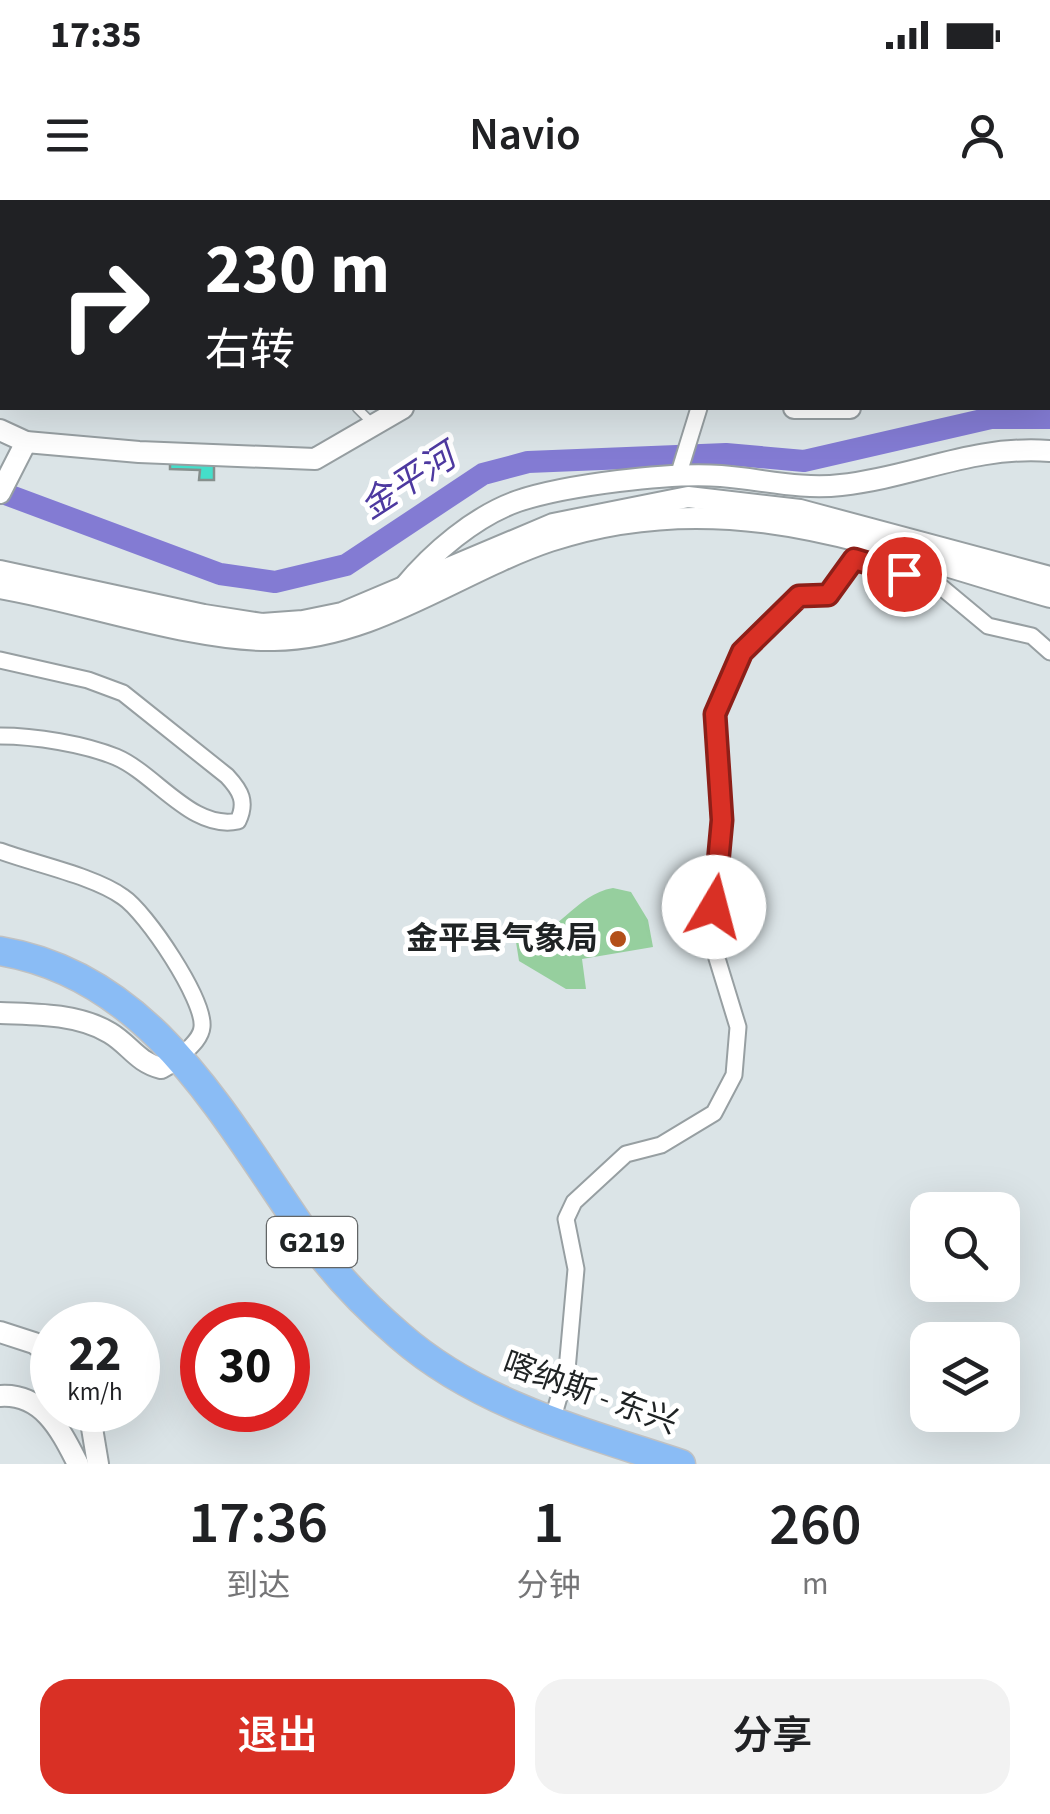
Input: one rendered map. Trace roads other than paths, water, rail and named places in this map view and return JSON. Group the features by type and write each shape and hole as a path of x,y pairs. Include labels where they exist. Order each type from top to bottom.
{"highway":[{"name":"喀纳斯 - 东兴","path":"0,951 64,970 112,997 180,1057 225,1113 305,1234 401,1337 464,1382 552,1421 681,1464"}],"main road":[{"path":"0,430 22,450 315,458 400,410"},
{"path":"0,494 22,450"},
{"path":"384,614 427,559 517,502 678,476 841,486 943,459 999,452 1050,452"},
{"path":"0,570 262,624 342,613 553,524 688,496 800,510 1050,577"},
{"path":"0,588 166,624 274,640 319,636 384,614 532,548 616,522 713,515 1050,597"},
{"path":"0,1012 92,1025 126,1046 141,1063 161,1068 180,1057"},
{"path":"0,1332 30,1342"},
{"path":"0,1396 30,1400 47,1412 78,1464"},
{"path":"93,1432 98,1464"}],"street":[{"path":"678,476 698,410"},
{"path":"552,1421 567,1370 576,1269 566,1219 574,1202 626,1154 661,1145 714,1114 734,1075 740,1040 712,942 722,820 715,714 742,652 799,596 828,595 856,551 940,586 988,626 1032,636 1050,652"},
{"path":"0,660 88,680 123,693 227,776 241,792 242,810 238,821 222,824 208,820 142,769 111,755 0,736"},
{"path":"0,851 121,895 142,912 192,993 203,1024 200,1036 180,1057"}],"lane":[{"path":"359,410 374,425"}],"waterway":[{"name":"金平河","path":"0,492 220,574 275,582 346,565 483,474 528,462 726,454 804,461 991,418 1050,418"}],"place":[{"name":"金平县气象局","path":"618,939"}]}
